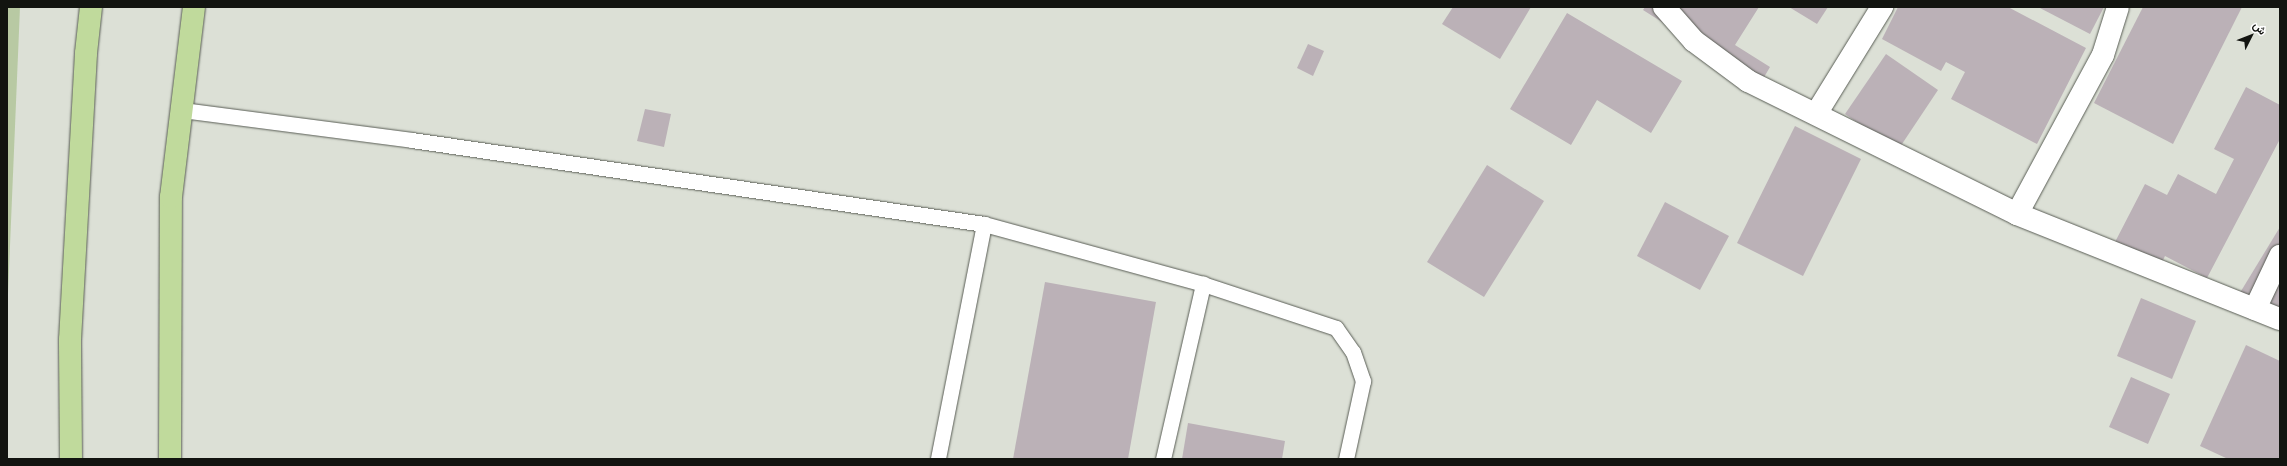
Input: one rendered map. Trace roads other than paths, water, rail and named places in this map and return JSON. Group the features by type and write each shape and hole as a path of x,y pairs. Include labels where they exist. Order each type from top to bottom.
{"highway":[{"path":"71,459 70,340 85,60 91,7"},
{"path":"170,459 171,197 195,8"}],"street":[{"path":"1664,7 1694,40 1748,81 2017,214 2280,319"},
{"path":"1816,114 1882,7"},
{"path":"2017,214 2102,55 2118,7"},
{"path":"2255,309 2280,256"}],"lane":[{"path":"182,110 412,140 984,224 1204,284 1336,328 1353,352 1363,381 1346,459"},
{"path":"938,459 984,224"},
{"path":"1163,459 1204,284"}]}
